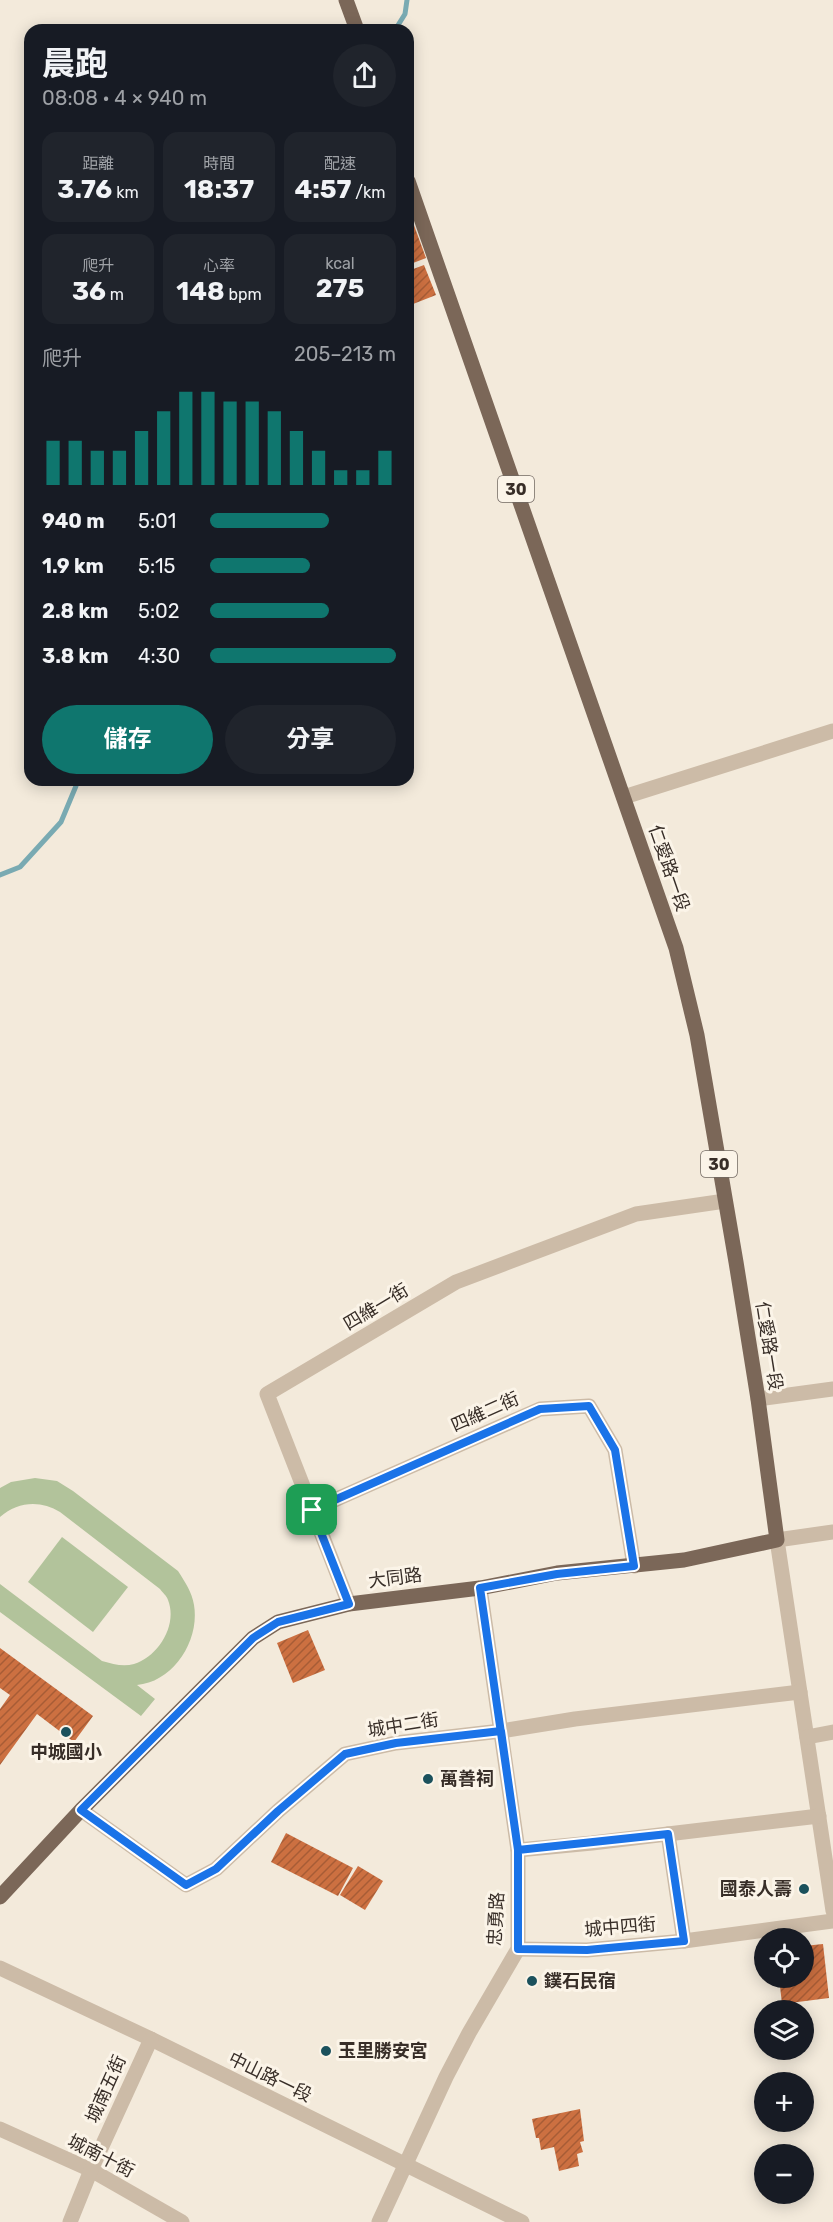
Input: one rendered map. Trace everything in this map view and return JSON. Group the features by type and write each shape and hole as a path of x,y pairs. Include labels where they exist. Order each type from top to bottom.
{"main road":[{"path":"347,0 355,24"},
{"name":"30","path":"414,198 624,797"},
{"name":"仁愛路一段","path":"624,797 676,948 697,1035 758,1399 777,1540"},
{"name":"大同路","path":"0,1897 81,1810 253,1638 278,1622 349,1604 480,1588 557,1574 684,1560 777,1540"}],"street":[{"path":"624,797 833,731"},
{"name":"四維一街","path":"349,1604 267,1394 456,1282 636,1214 725,1202"},
{"path":"758,1399 833,1389"},
{"name":"四維二街","path":"312,1510 540,1409 589,1406 615,1450 634,1566"},
{"name":"大同路","path":"777,1540 833,1532"},
{"name":"仁愛路一段","path":"777,1540 833,1911"},
{"name":"忠勇路","path":"379,2222 404,2164 469,2033 518,1949 518,1850 480,1588"},
{"name":"城中二街","path":"81,1810 186,1885 216,1869 278,1811 345,1754 396,1743 501,1731 587,1717 800,1692"},
{"path":"807,1737 833,1732"},
{"path":"518,1850 819,1816"},
{"path":"668,1834 684,1941"},
{"name":"城中四街","path":"518,1949 587,1950 684,1941 833,1921"},
{"name":"中山路一段","path":"0,1968 151,2039 522,2222"},
{"name":"城南五街","path":"70,2222 91,2170 151,2039"},
{"name":"城南十街","path":"0,2129 91,2170 182,2222"}],"green space":[{"path":"35,1478 57,1481 73,1491 178,1571 190,1591 195,1619 188,1645 172,1668 162,1676 137,1685 155,1699 141,1716 0,1612 0,1584 102,1661 122,1665 134,1664 151,1655 164,1639 168,1629 170,1610 167,1599 160,1589 60,1512 45,1505 30,1504 14,1508 0,1517 0,1488 11,1482"},
{"path":"62,1537 128,1587 93,1632 28,1582"}],"building":[{"path":"414,225 426,258 414,263"},
{"path":"424,265 436,295 414,304 414,269"},
{"path":"308,1630 325,1670 293,1683 277,1643"},
{"path":"0,1648 93,1716 74,1742 37,1714 0,1765 0,1709 10,1695 0,1688"},
{"path":"286,1833 353,1868 338,1896 271,1862"},
{"path":"358,1866 383,1881 365,1910 340,1895"},
{"path":"823,1944 829,1998 782,2000 780,1988 814,1988 814,1945"},
{"path":"580,2109 584,2141 580,2142 583,2152 577,2154 579,2166 559,2171 554,2147 541,2150 532,2119"}],"waterway":[{"path":"399,24 405,14 407,0"},
{"path":"0,875 20,867 61,822 76,786"}],"place":[{"name":"中城國小","path":"66,1732"},
{"name":"萬善祠","path":"428,1779"},
{"name":"國泰人壽","path":"804,1889"},
{"name":"鏷石民宿","path":"532,1981"},
{"name":"玉里勝安宮","path":"326,2051"}],"route":[{"path":"312,1510 349,1604 278,1622 253,1638 81,1810 186,1885 216,1869 278,1811 345,1754 396,1743 501,1731 518,1850 592,1844 668,1834 684,1941 587,1950 518,1949 518,1850 510,1799 501,1731 480,1588 557,1574 634,1566 615,1450 589,1406 540,1409 312,1510"}]}
